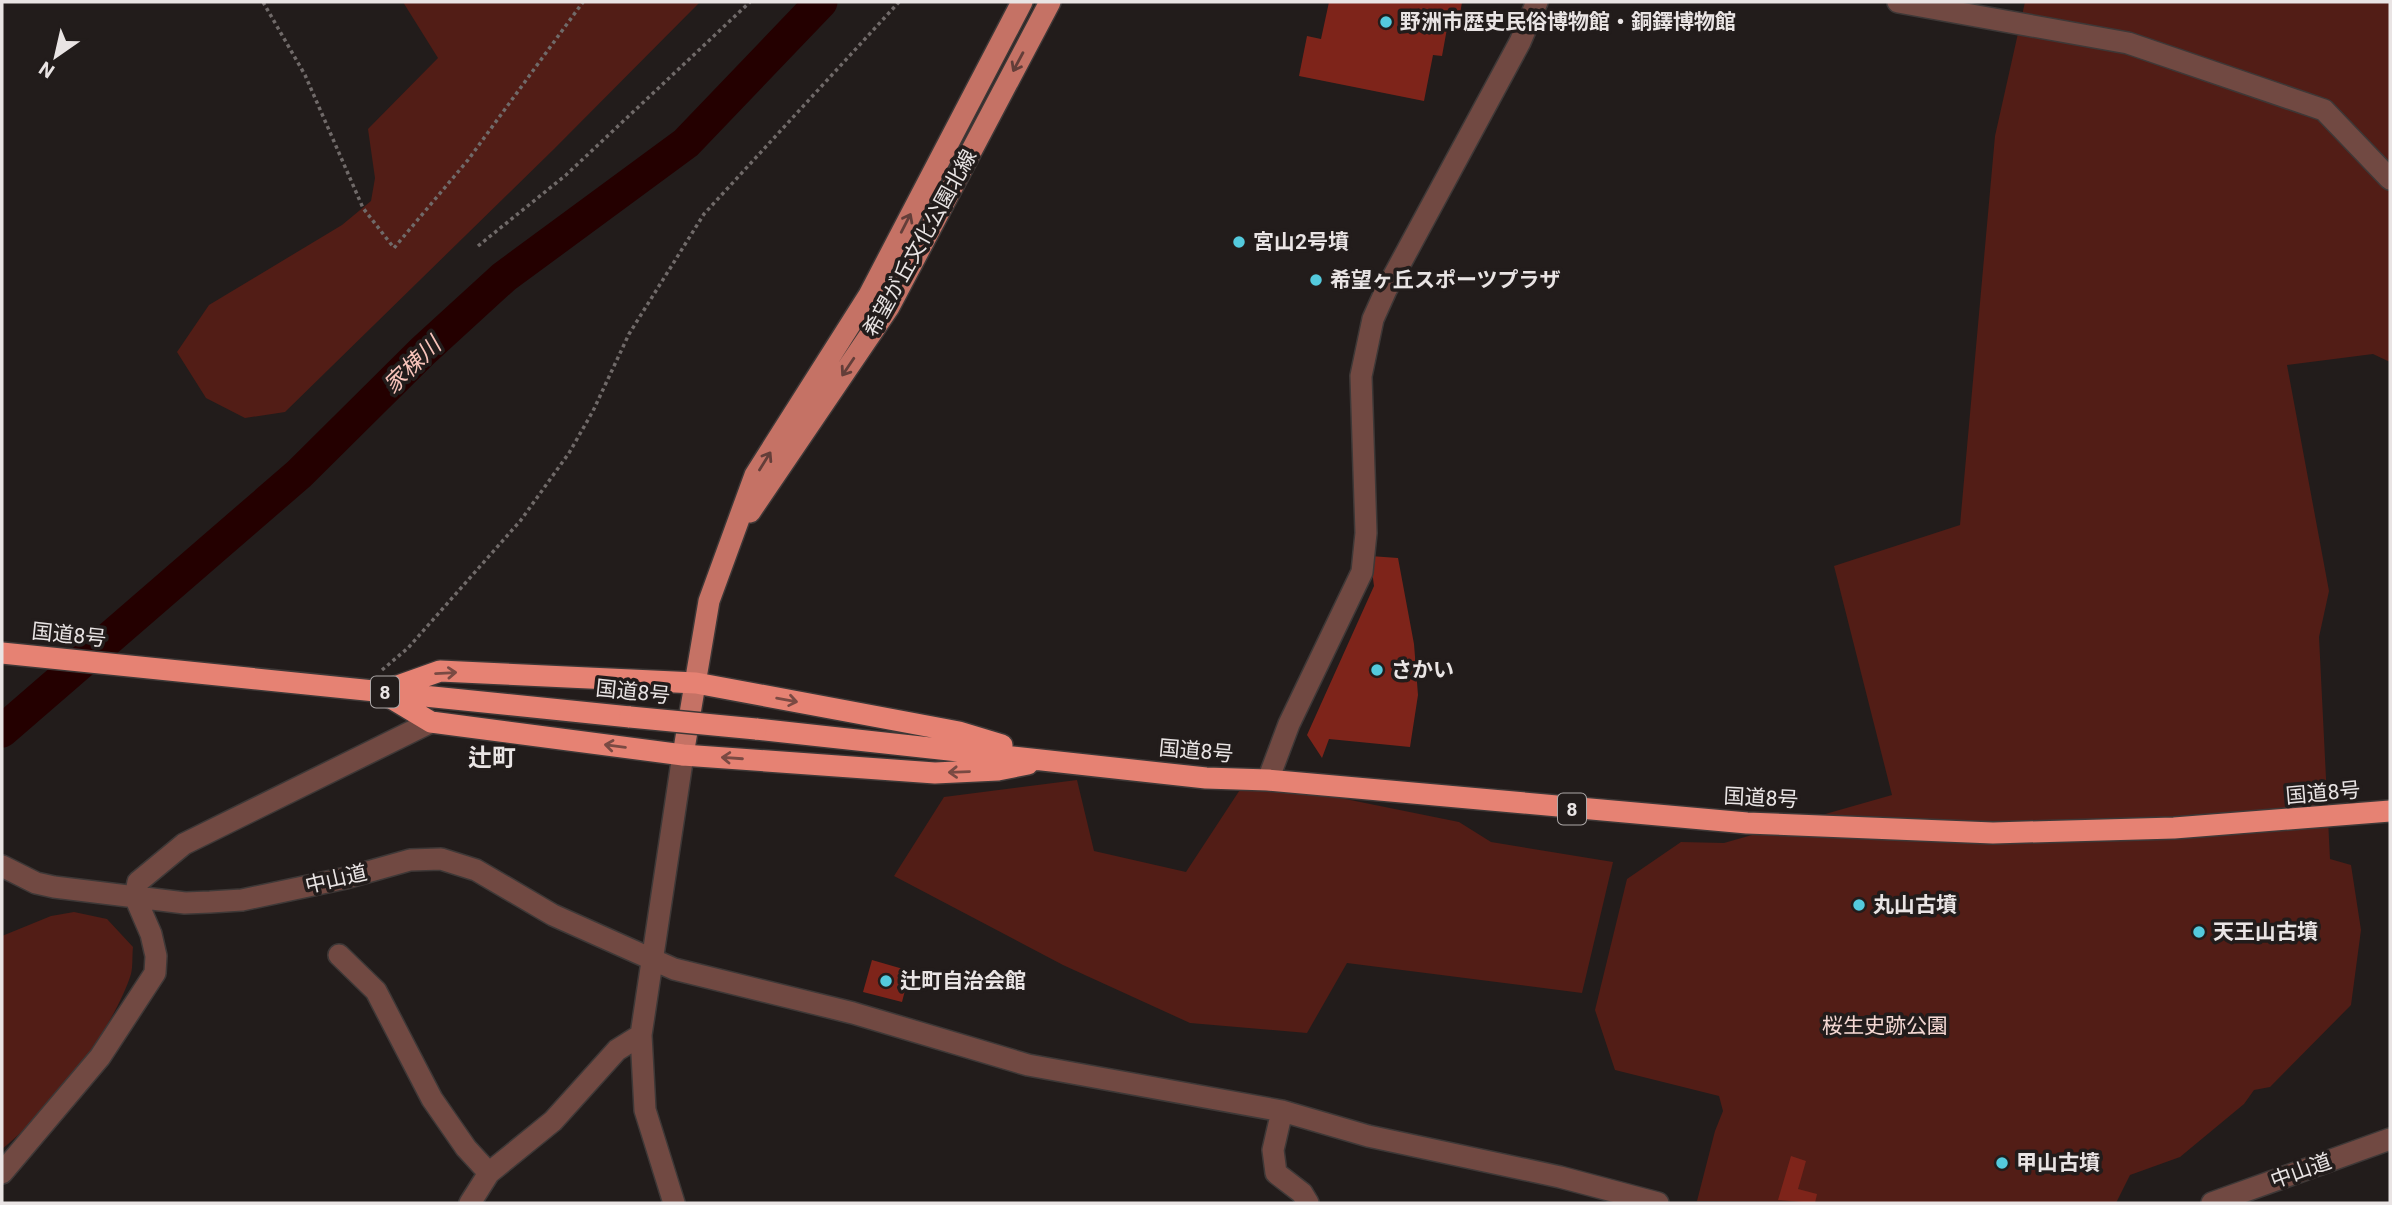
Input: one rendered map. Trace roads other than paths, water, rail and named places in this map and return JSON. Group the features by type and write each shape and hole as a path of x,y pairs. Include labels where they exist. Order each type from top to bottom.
{"highway":[{"name":"国道8号","path":"2,653 756,729 1206,778 1268,780 1691,819 1993,832 2174,828 2390,811"},
{"path":"381,692 440,671 696,683 959,732 1051,760"},
{"path":"381,692 430,722 682,755 935,773 998,770 1051,760"}],"main road":[{"name":"希望が丘文化公園北線","path":"682,755 709,601 727,545 755,475 869,295 1022,2"},
{"name":"希望が丘文化公園北線","path":"727,545 889,307 1051,2"}],"street":[{"path":"1268,780 1289,724 1362,572 1366,533 1361,376 1373,319 1385,290 1520,42 1537,2"},
{"path":"1898,2 2128,43 2324,110 2390,179"},
{"path":"2,1173 100,1057 155,973 156,956 135,897 138,882 184,844 430,722"},
{"path":"674,1203 645,1110 640,1035 682,755"},
{"name":"中山道","path":"2,866 36,883 186,903 242,900 346,878 410,860 441,859 477,870 553,915 674,969 853,1013 1028,1065 1282,1111 1368,1136 1560,1177 1658,1203"},
{"path":"338,955 376,991 432,1099 466,1148 489,1173"},
{"path":"470,1203 489,1173 554,1121 617,1050 640,1035"},
{"path":"1282,1111 1273,1150 1276,1173 1302,1193 1308,1203"},
{"name":"中山道","path":"2212,1203 2390,1139"}],"waterway":[{"name":"家棟川","path":"2,731 299,474 423,351 504,277 686,143 821,2"}],"place":[{"name":"野洲市歴史民俗博物館・銅鐸博物館","path":"1386,22"},
{"name":"宮山2号墳","path":"1239,242"},
{"name":"希望ヶ丘スポーツプラザ","path":"1316,280"},
{"name":"さかい","path":"1377,670"},
{"name":"丸山古墳","path":"1859,905"},
{"name":"天王山古墳","path":"2199,932"},
{"name":"辻町自治会館","path":"886,981"},
{"name":"甲山古墳","path":"2002,1163"}],"district":[{"name":"辻町","path":"492,758"}],"park label":[{"name":"桜生史跡公園","path":"1885,1026"}]}
